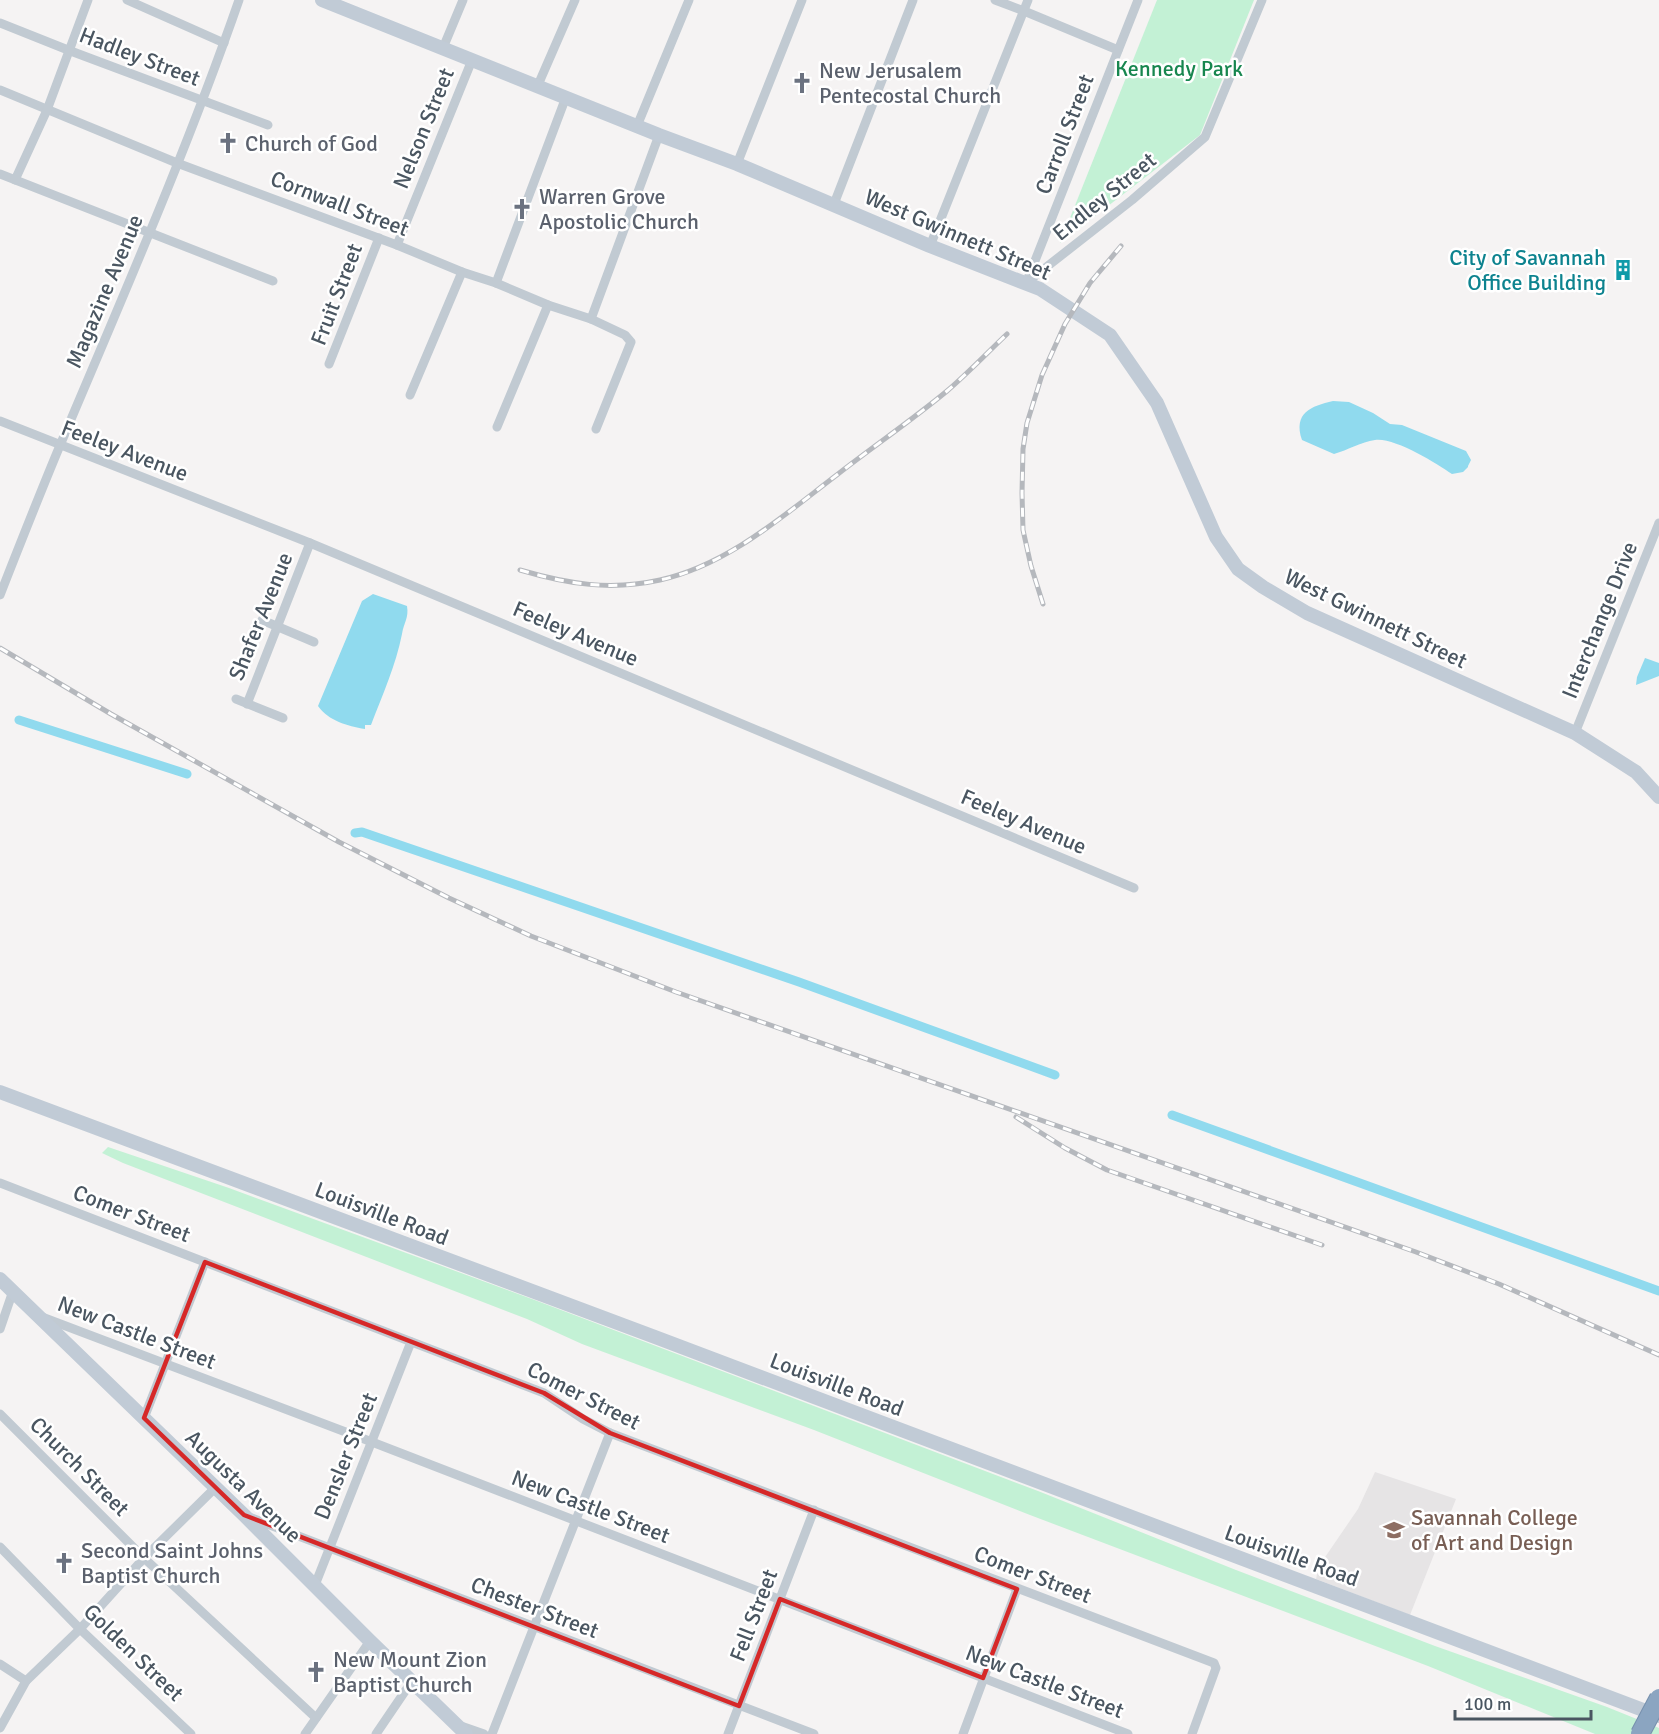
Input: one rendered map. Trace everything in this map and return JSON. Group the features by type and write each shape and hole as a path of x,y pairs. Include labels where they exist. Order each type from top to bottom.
{"highway":[{"path":"1640,1734 1659,1698"}],"main road":[{"name":"West Gwinnett Street","path":"322,0 348,5 472,60 834,204 930,246 1040,289 1110,335 1157,403 1216,537 1238,568 1263,587 1306,613 1575,733 1636,772 1659,797"},
{"name":"Louisville Road","path":"0,1092 1659,1716"},
{"name":"Augusta Avenue","path":"0,1279 462,1730"}],"street":[{"path":"15,180 47,110 88,0"},
{"path":"127,0 224,43"},
{"name":"Magazine Avenue","path":"0,595 60,445 150,233 239,0"},
{"path":"443,48 463,0"},
{"path":"538,85 574,0"},
{"path":"638,126 689,0"},
{"path":"736,165 802,0"},
{"path":"834,204 913,0"},
{"path":"994,0 1118,50"},
{"path":"930,246 1028,0"},
{"name":"Carroll Street","path":"1026,283 1138,0"},
{"name":"Endley Street","path":"1026,283 1132,200 1205,137 1262,0"},
{"name":"Hadley Street","path":"0,23 267,125"},
{"name":"Nelson Street","path":"397,245 472,60"},
{"name":"Cornwall Street","path":"0,90 177,163 379,238 548,305 591,319 625,335 631,342 596,429"},
{"path":"496,283 566,97"},
{"path":"591,319 659,135"},
{"path":"0,174 273,281"},
{"name":"Fruit Street","path":"329,364 379,238"},
{"path":"410,395 462,272"},
{"path":"497,427 548,305"},
{"name":"Feeley Avenue","path":"0,421 310,543 1134,888"},
{"name":"Interchange Drive","path":"1575,733 1659,523"},
{"name":"Shafer Avenue","path":"247,704 310,543"},
{"path":"262,620 314,642"},
{"path":"236,699 283,718"},
{"name":"Comer Street","path":"0,1183 544,1393 583,1419 610,1433 1214,1663 1216,1668 1192,1734"},
{"path":"144,1418 205,1262"},
{"path":"0,1329 13,1291"},
{"name":"New Castle Street","path":"40,1316 1128,1734"},
{"name":"Densler Street","path":"315,1585 411,1342"},
{"name":"Church Street","path":"0,1414 144,1558 316,1718"},
{"path":"492,1734 610,1433"},
{"path":"0,1728 26,1681 80,1629 144,1558 215,1488"},
{"name":"Fell Street","path":"728,1734 814,1510"},
{"name":"Chester Street","path":"244,1515 814,1734"},
{"name":"Golden Street","path":"0,1547 80,1629 191,1734"},
{"path":"963,1734 1017,1589"},
{"path":"305,1734 370,1641"},
{"path":"0,1664 26,1681"},
{"path":"376,1734 412,1681"},
{"name":"Augusta Avenue","path":"462,1730 484,1734"}],"highlighted area":[{"path":"205,1262 544,1393 610,1433 1017,1589 983,1678 780,1599 739,1706 244,1515 144,1418"}],"shaded area":[{"name":"Savannah College of Art and Design","path":"1375,1472 1456,1499 1410,1615 1316,1579 1319,1566 1358,1509"}],"green space":[{"name":"Kennedy Park","path":"1157,0 1254,0 1200,135 1060,243"},
{"path":"108,1147 229,1188 532,1299 1038,1491 1435,1646 1607,1707 1659,1728 1659,1734 1595,1734 1428,1666 1030,1515 814,1430 582,1344 527,1319 123,1163 102,1153"}],"water":[{"path":"1333,401 1349,402 1390,424 1402,425 1466,451 1471,460 1468,467 1463,472 1452,474 1415,452 1383,440 1370,441 1334,454 1302,440 1300,423 1302,417 1311,408"},
{"path":"373,594 407,606 407,614 388,680 371,725 365,725 365,729 339,722 327,716 318,706 362,601"},
{"path":"1645,658 1659,663 1659,676 1636,685 1637,677"}],"waterway":[{"path":"19,720 187,774"},
{"path":"355,833 362,832 799,982 1055,1075"},
{"path":"1172,1115 1659,1291"}],"railway":[{"path":"1043,604 1023,530 1023,449 1027,423 1042,375 1065,324 1090,283 1121,246"},
{"path":"520,570 572,582 624,585 660,580 709,563 776,522 920,412 955,384 1007,334"},
{"path":"0,648 111,714 339,842 449,898 531,936 676,992 1416,1252 1499,1284 1659,1355"},
{"path":"1016,1117 1065,1148 1107,1170 1322,1245"}],"place":[{"name":"New Jerusalem Pentecostal Church","path":"802,83"},
{"name":"Church of God","path":"228,143"},
{"name":"Warren Grove Apostolic Church","path":"522,209"},
{"name":"City of Savannah Office Building","path":"1623,270"},
{"name":"Savannah College of Art and Design","path":"1394,1530"},
{"name":"Second Saint Johns Baptist Church","path":"64,1563"},
{"name":"New Mount Zion Baptist Church","path":"316,1672"}]}
